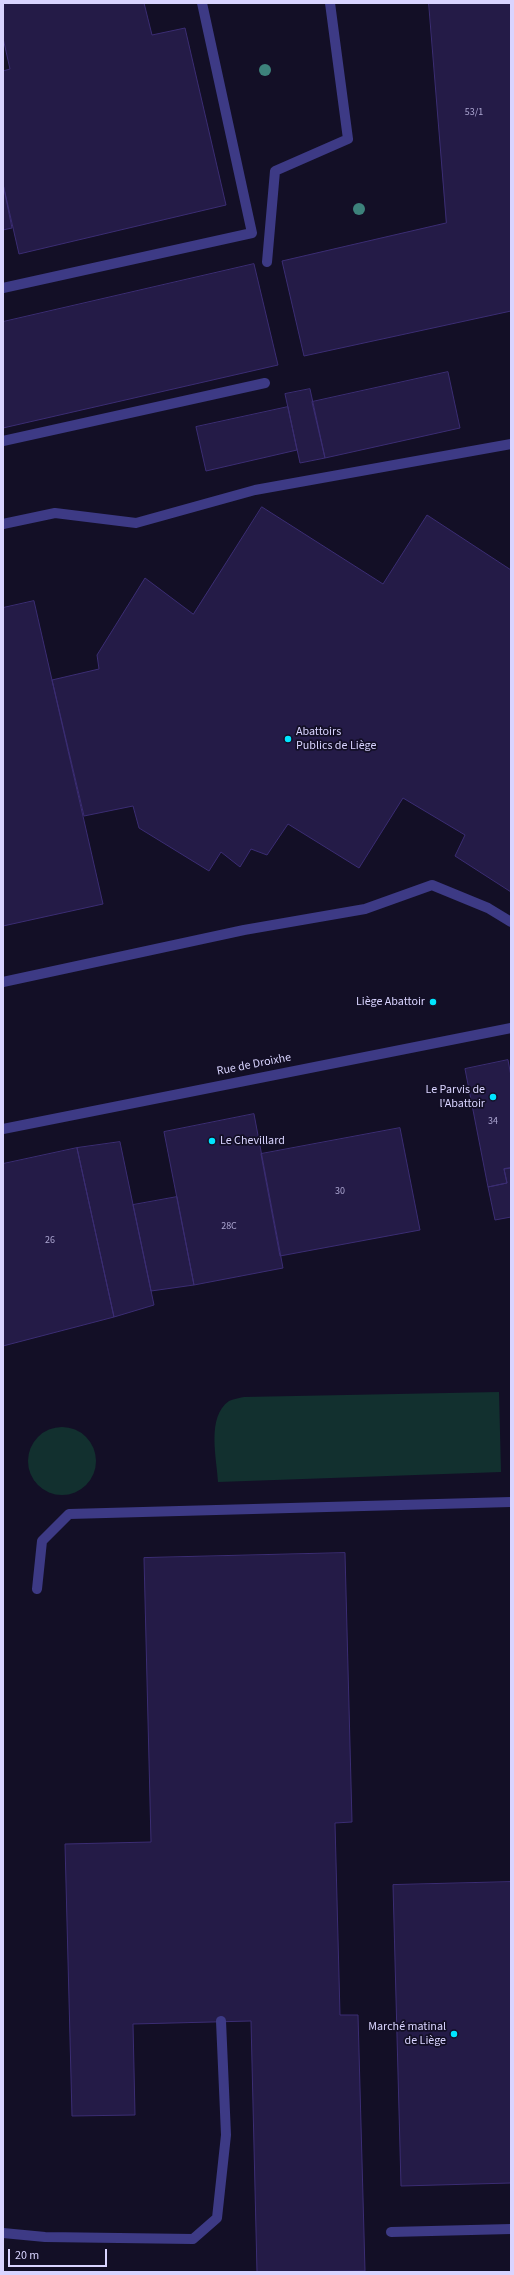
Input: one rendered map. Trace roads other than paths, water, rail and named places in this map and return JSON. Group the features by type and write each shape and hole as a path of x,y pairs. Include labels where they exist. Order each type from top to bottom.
{"street":[{"path":"3,288 252,233 202,3"},
{"path":"267,262 275,171 348,139 330,3"},
{"path":"3,441 265,383"},
{"path":"3,524 55,513 136,523 255,490 511,444"},
{"path":"3,982 244,930 365,909 432,885 488,908 511,922"},
{"name":"Rue de Droixhe","path":"3,1129 511,1028"},
{"path":"37,1589 42,1541 69,1514 511,1502"},
{"path":"3,2233 45,2237 193,2240 217,2218 226,2135 221,2021"},
{"path":"391,2232 511,2229"}],"place":[{"name":"Abattoirs Publics de Liège","path":"288,739"},
{"name":"Liège Abattoir","path":"433,1002"},
{"name":"Le Parvis de l'Abattoir","path":"493,1097"},
{"name":"Le Chevillard","path":"212,1141"},
{"name":"Marché matinal de Liège","path":"454,2034"}]}
